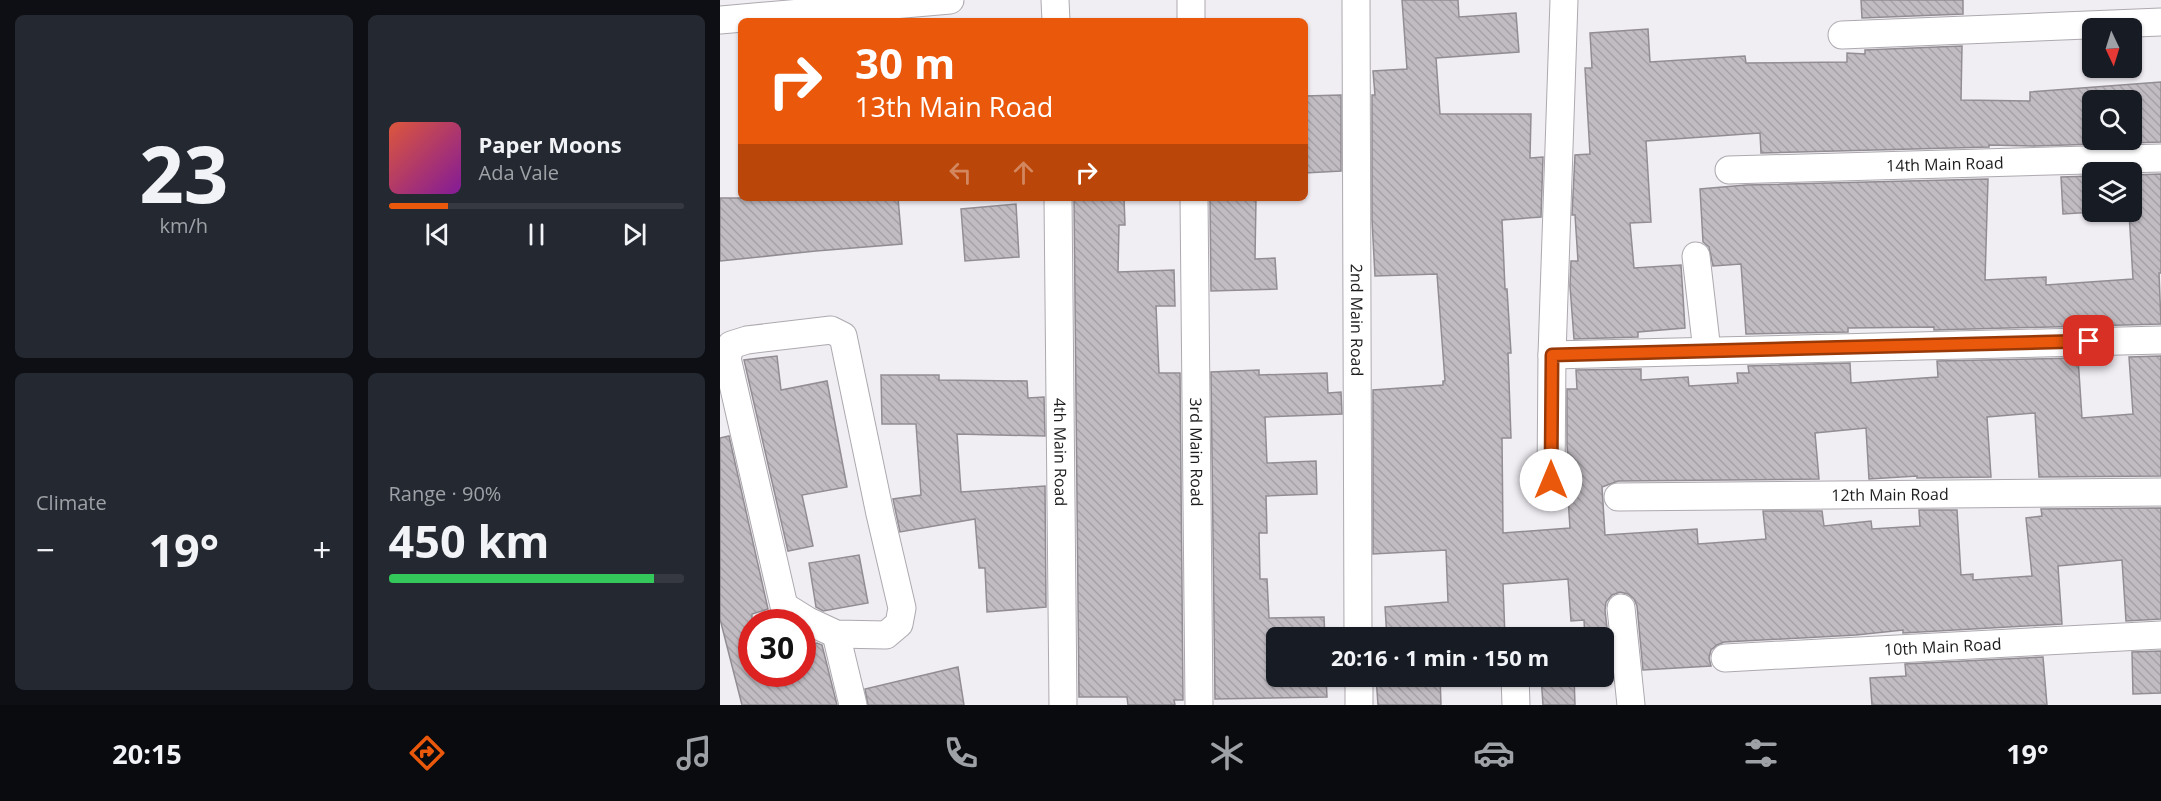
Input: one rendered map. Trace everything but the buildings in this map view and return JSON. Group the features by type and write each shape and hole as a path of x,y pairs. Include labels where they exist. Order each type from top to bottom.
{"street":[{"path":"743,18 950,0"},
{"path":"1055,0 1056,18"},
{"path":"1191,0 1191,18"},
{"name":"2nd Main Road","path":"1356,0 1359,627"},
{"path":"1551,480 1552,355 1564,0"},
{"path":"720,20 738,18"},
{"path":"1842,35 2161,22"},
{"name":"14th Main Road","path":"1729,170 2161,158"},
{"name":"4th Main Road","path":"1058,201 1063,705"},
{"name":"3rd Main Road","path":"1194,201 1199,705"},
{"path":"1696,256 1707,351"},
{"path":"831,330 843,336 902,608 899,624 886,635 836,634 808,621 784,606 727,358 731,345 747,340 831,330"},
{"path":"1552,355 2161,340"},
{"name":"12th Main Road","path":"1618,497 2161,492"},
{"path":"1621,608 1631,705"},
{"path":"836,634 853,705"},
{"name":"10th Main Road","path":"1725,658 2161,635"},
{"path":"1359,687 1359,705"},
{"path":"1515,687 1516,705"}],"route":[{"path":"1551,480 1552,355 2089,341"}]}
